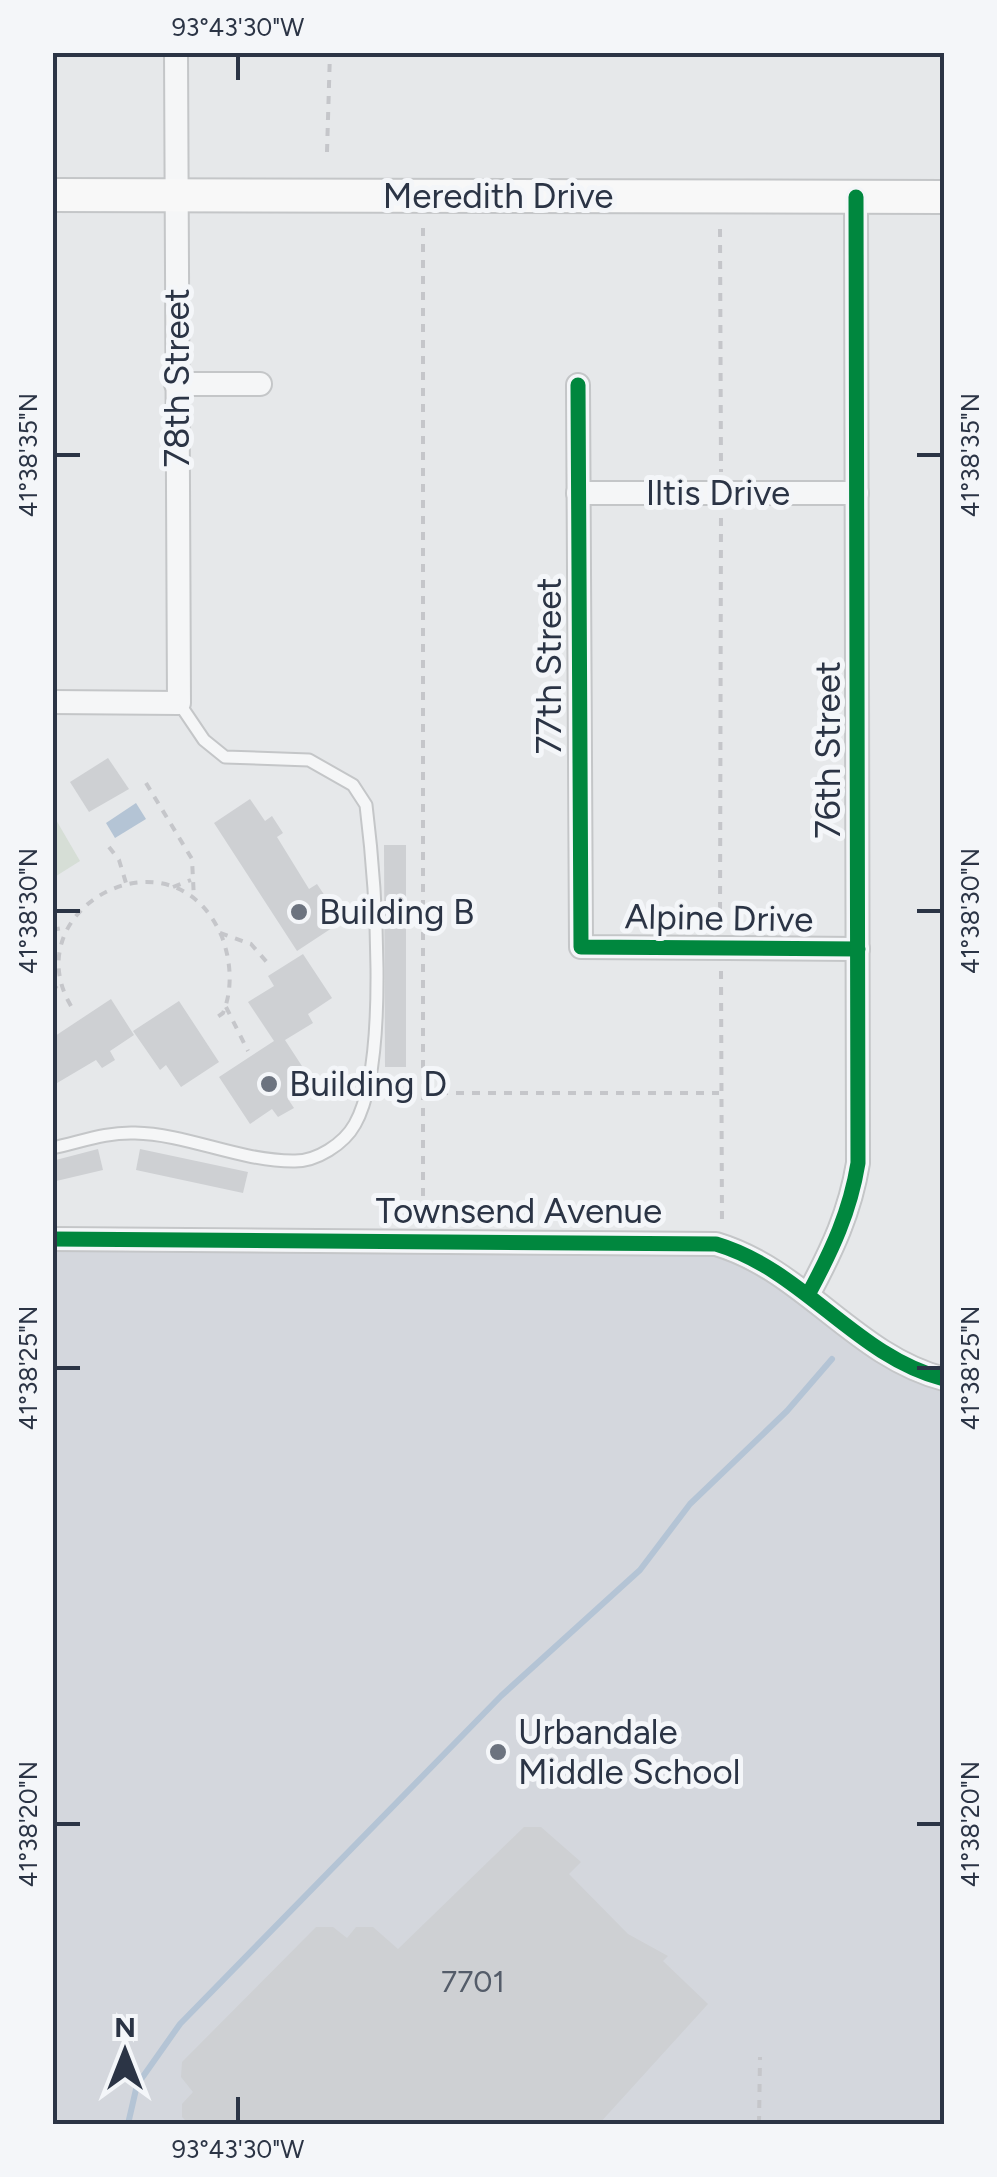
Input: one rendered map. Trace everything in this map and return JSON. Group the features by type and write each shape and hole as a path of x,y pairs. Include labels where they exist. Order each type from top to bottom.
{"main road":[{"name":"Meredith Drive","path":"52,195 944,197"}],"street":[{"name":"78th Street","path":"176,52 179,703"},
{"name":"76th Street","path":"809,1293 840,1234 858,1164 856,197"},
{"path":"176,384 260,384"},
{"name":"77th Street","path":"578,385 580,946"},
{"name":"Iltis Drive","path":"578,493 858,493"},
{"path":"52,702 179,703"},
{"name":"Alpine Drive","path":"580,946 858,949"},
{"name":"Townsend Avenue","path":"52,1239 634,1240 721,1246 743,1253 809,1293 853,1334 890,1358 944,1379"}],"lane":[{"path":"52,1148 103,1134 139,1132 296,1162 330,1150 354,1126 369,1088 375,972 366,805 352,784 309,760 224,756 204,740 179,703"}],"path":[{"path":"328,152 330,52"},
{"path":"423,228 423,1214"},
{"path":"720,229 724,493 719,948 721,1246"},
{"path":"146,783 188,850 194,899"},
{"path":"109,847 119,860 126,883"},
{"path":"71,1006 59,983 58,957 70,926 84,906 126,883 155,880 205,908 220,934 230,967 226,1007 248,1051"},
{"path":"173,888 191,880"},
{"path":"52,930 70,926"},
{"path":"220,934 251,944 271,967"},
{"path":"52,951 58,957"},
{"path":"52,992 59,983"},
{"path":"213,1020 226,1007"},
{"path":"424,1093 721,1094"},
{"path":"759,2124 760,2057"}],"shaded area":[{"path":"52,813 80,861 53,878 52,878"},
{"name":"Urbandale Middle School","path":"53,1239 716,1244 944,1379 944,2124 53,2124"}],"water":[{"path":"136,803 146,819 115,838 106,823"}],"building":[{"path":"108,758 129,789 89,812 70,782"},
{"path":"250,799 265,821 272,816 283,833 277,837 309,889 317,884 329,902 322,906 335,926 297,951 214,823"},
{"path":"384,845 406,845 406,1067 385,1067"},
{"path":"303,954 332,998 308,1014 313,1023 285,1040 313,1083 288,1099 294,1108 278,1117 272,1109 250,1124 219,1077 274,1041 248,1002 274,986 268,976"},
{"path":"111,999 134,1035 110,1051 115,1060 102,1068 96,1060 52,1086 52,1038"},
{"path":"179,1001 219,1062 181,1087 166,1065 160,1070 133,1031"},
{"path":"98,1149 103,1170 52,1182 52,1161"},
{"path":"140,1149 248,1172 243,1193 136,1170"},
{"name":"Urbandale Middle School","path":"524,1827 541,1827 581,1862 569,1874 628,1934 668,1956 663,1961 708,2004 599,2124 189,2124 182,2117 182,2104 193,2092 181,2077 182,2062 316,1927 333,1927 347,1938 356,1927 373,1927 398,1949"}],"waterway":[{"path":"128,2124 137,2085 180,2024 501,1696 640,1570 690,1504 787,1411 832,1359"}],"cycle path":[{"path":"809,1293 839,1230 858,1163 856,197"},
{"path":"578,385 581,947 858,949"},
{"path":"52,1239 716,1244 776,1273 883,1352 944,1379"}],"place":[{"name":"Building B","path":"299,912"},
{"name":"Building D","path":"269,1084"},
{"name":"Urbandale Middle School","path":"498,1752"}]}
